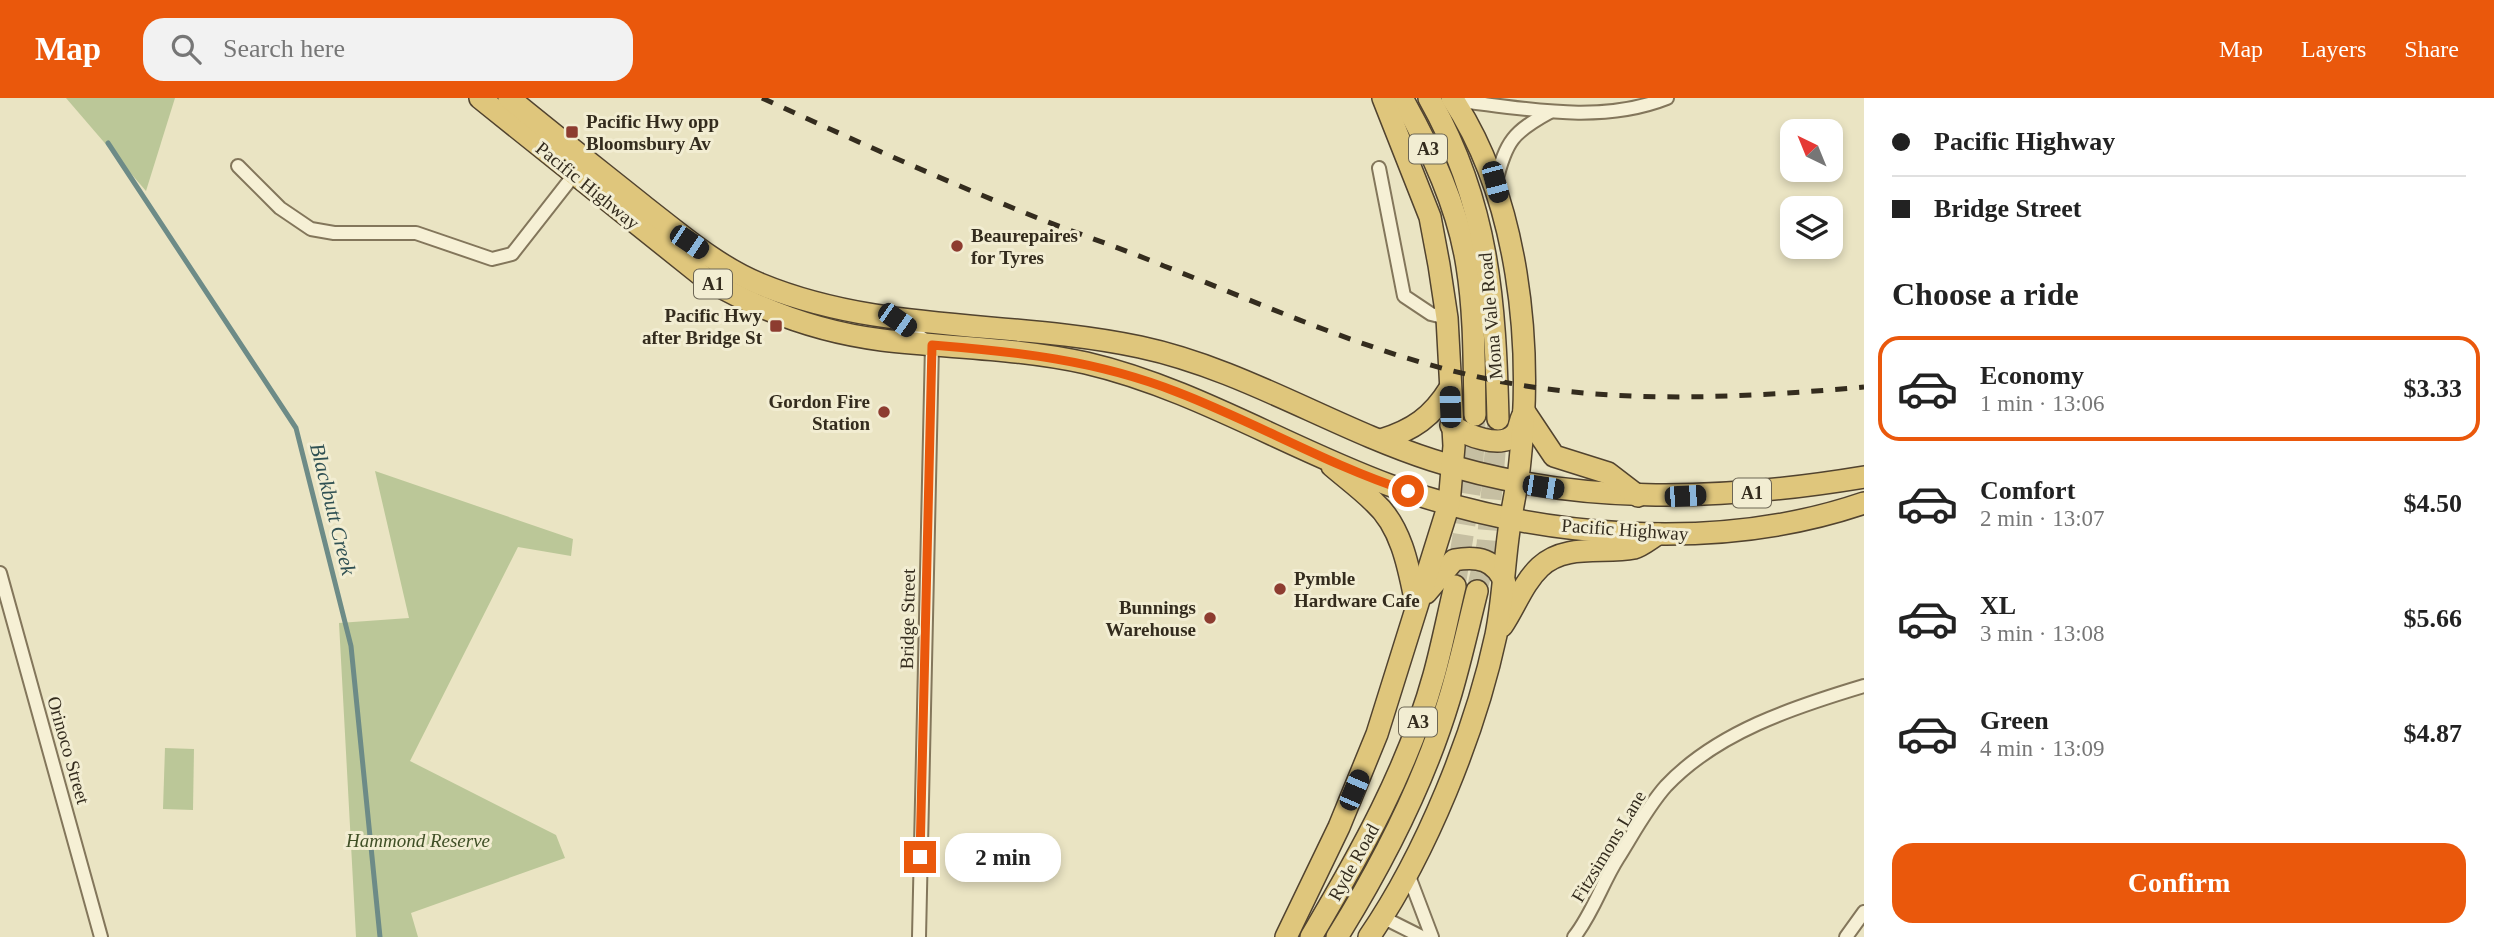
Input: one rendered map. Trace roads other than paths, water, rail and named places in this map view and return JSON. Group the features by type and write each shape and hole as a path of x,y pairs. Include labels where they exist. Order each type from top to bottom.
{"highway":[{"name":"Pacific Highway","path":"480,98 689,242 756,283 837,310 897,320 1140,347 1189,361 1274,393 1381,440 1454,466 1517,483 1639,496 1741,494 1864,477"},
{"name":"Pacific Highway","path":"509,98 674,256 743,301 788,319 840,332 932,345 1027,352 1132,376 1176,391 1387,484 1449,504 1510,518 1658,534 1701,534 1793,522 1864,503"},
{"path":"1286,937 1363,771 1393,685 1449,504 1454,466 1447,318 1430,216 1383,98"},
{"name":"Mona Vale Road","path":"1402,98 1451,201 1467,263 1472,310 1475,415"},
{"name":"Mona Vale Road","path":"1429,98 1453,140 1475,201 1493,298 1498,419"},
{"path":"1374,929 1407,870 1460,753 1495,637 1505,583 1510,518 1517,483 1524,411 1519,304 1511,241 1495,182 1481,145 1453,99"},
{"path":"1381,440 1407,432 1426,420 1450,388"},
{"path":"1451,425 1469,438 1508,439 1516,433 1524,411"},
{"path":"1524,411 1554,456 1570,464 1608,473 1639,496"},
{"path":"1319,454 1376,503 1406,557 1416,606"},
{"path":"1495,637 1526,584 1541,566 1556,557 1582,551 1637,548 1658,534"},
{"path":"1416,606 1454,560 1471,557 1492,562 1505,583"},
{"name":"Ryde Road","path":"1311,937 1362,852 1400,771 1434,676 1455,586"},
{"name":"Ryde Road","path":"1337,937 1384,855 1432,750 1449,701 1478,591"}],"street":[{"path":"1453,99 1550,112 1605,113 1667,98"},
{"path":"1495,182 1502,156 1515,134 1550,112"},
{"path":"238,166 279,208 311,229 334,233 416,233 492,259 512,254 581,167"},
{"path":"1379,168 1404,296 1431,314 1447,318"},
{"path":"897,320 932,345"},
{"name":"Bridge Street","path":"919,937 932,345"},
{"name":"Orinoco Street","path":"0,573 101,937"},
{"name":"Fitzsimons Lane","path":"1574,937 1632,837 1664,789 1685,768 1724,739 1818,699 1864,686"},
{"path":"1407,870 1432,937"},
{"path":"1846,937 1864,912"},
{"path":"1374,929 1390,921 1422,937"}],"waterway":[{"name":"Blackbutt Creek","path":"108,143 296,428 351,646 380,937"}],"tunnel":[{"path":"1477,591 1487,545 1498,419"},
{"path":"1455,586 1472,480 1475,422"}],"railway":[{"path":"762,98 1036,217 1364,344 1446,369 1535,387 1629,396 1723,396 1864,387"}],"place":[{"name":"Pacific Hwy opp Bloomsbury Av","path":"572,132"},
{"name":"Beaurepaires for Tyres","path":"957,246"},
{"name":"Pacific Hwy after Bridge St","path":"776,326"},
{"name":"Gordon Fire Station","path":"884,412"},
{"name":"Pymble Hardware Cafe","path":"1280,589"},
{"name":"Bunnings Warehouse","path":"1210,618"}],"park label":[{"name":"Hammond Reserve","path":"418,840"}]}
